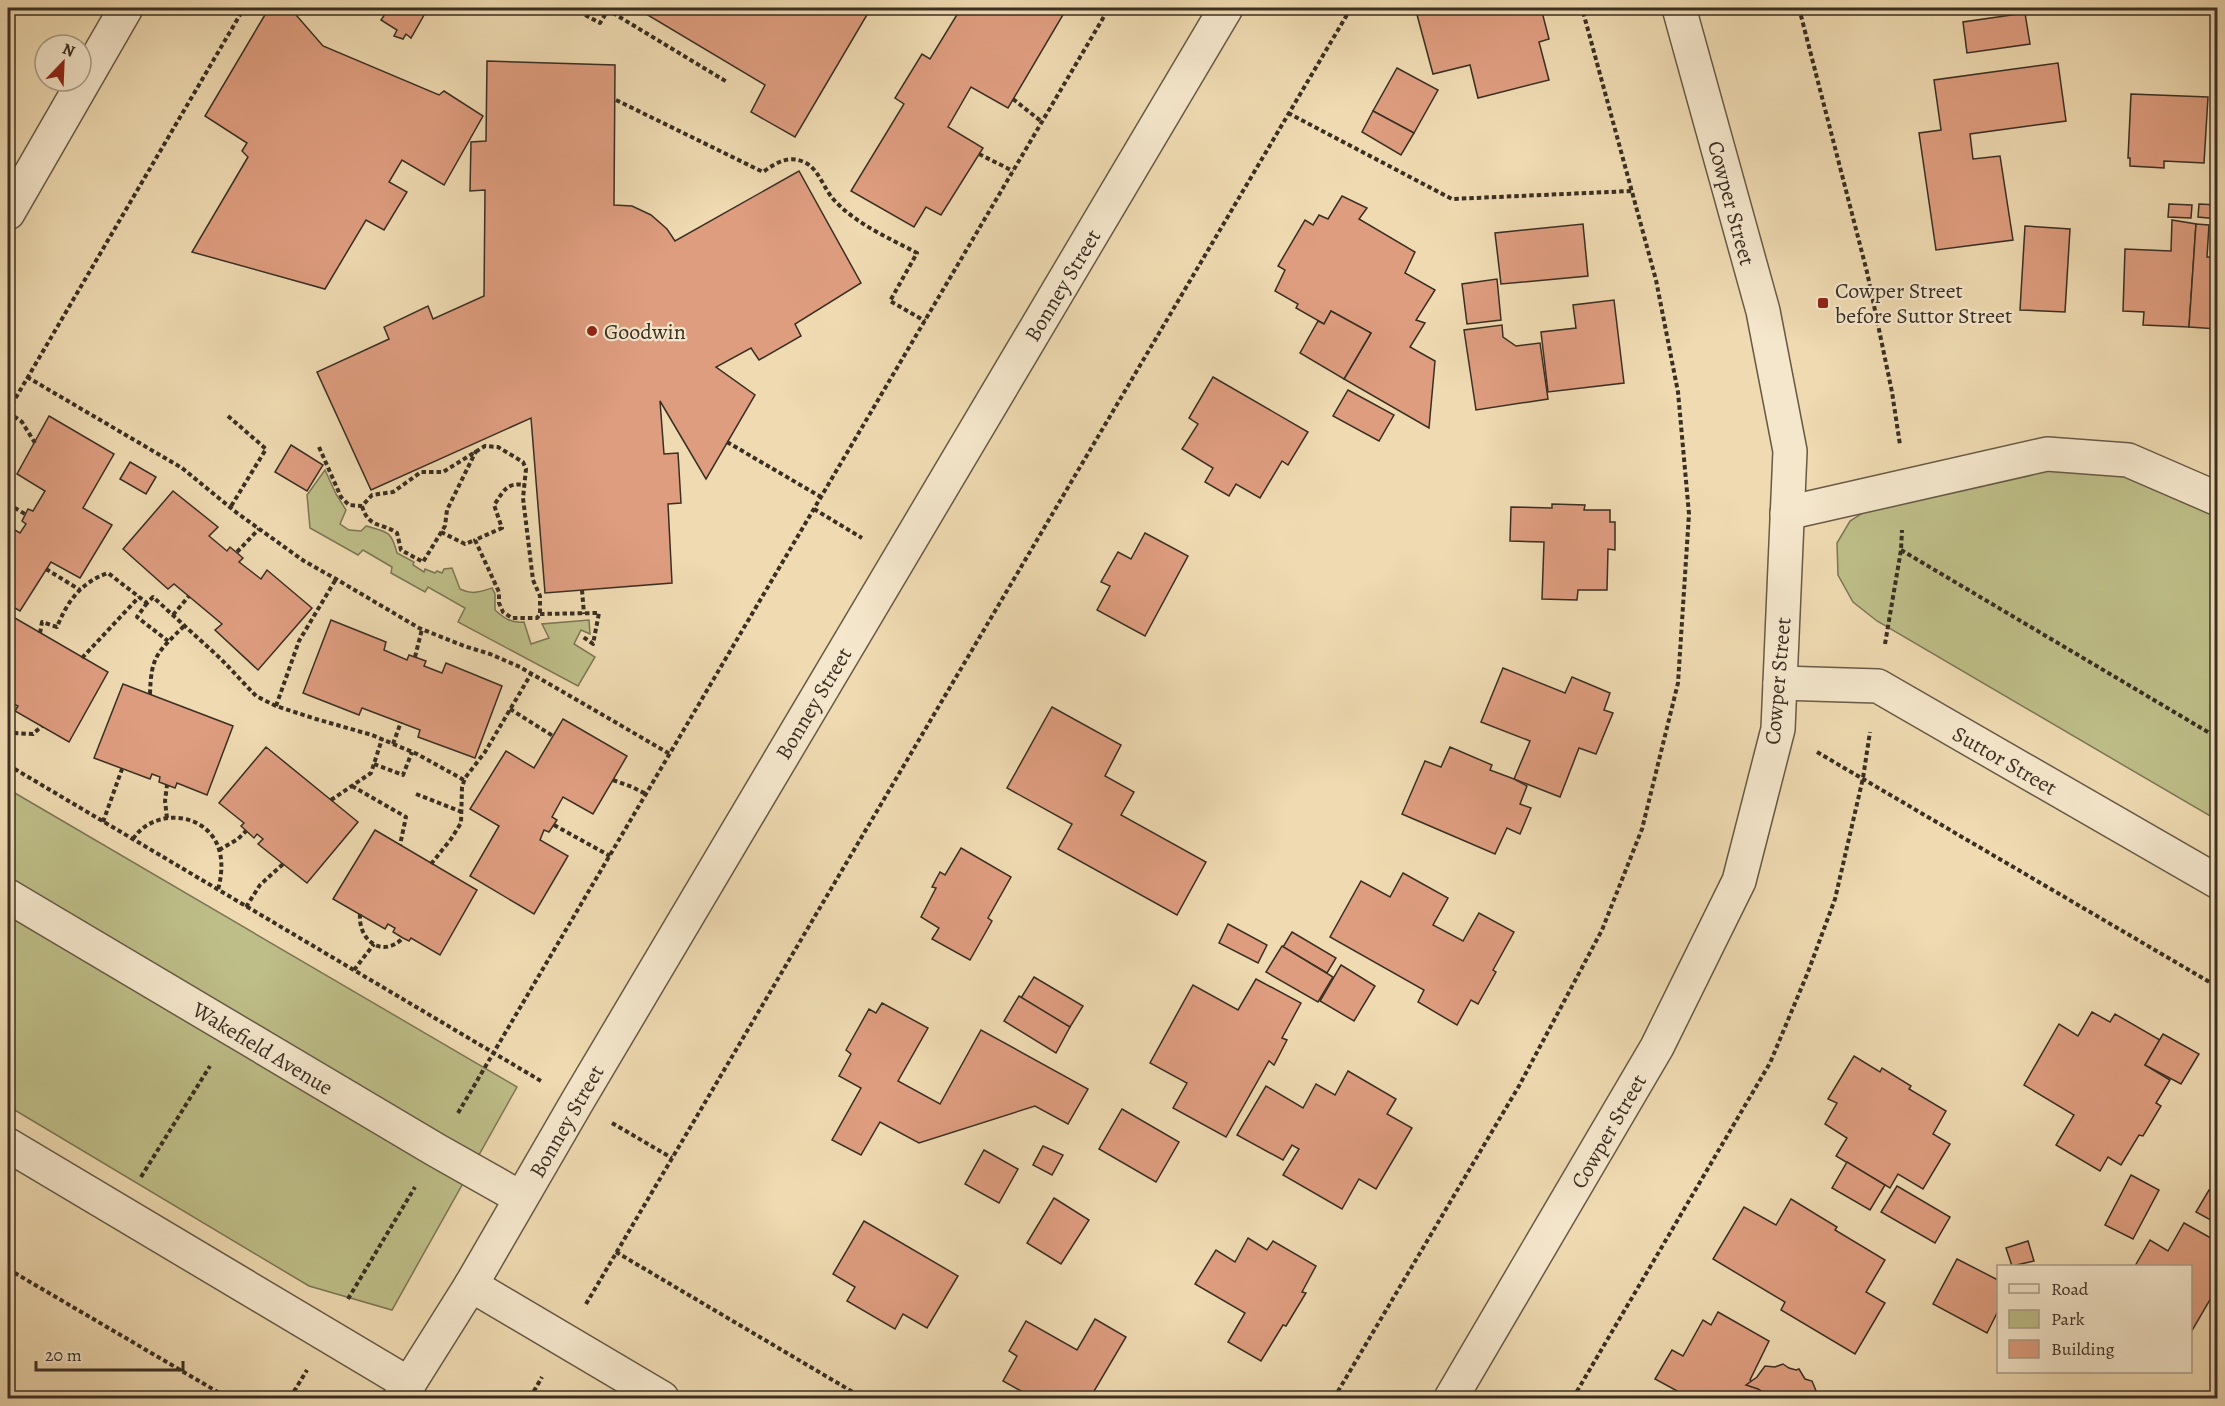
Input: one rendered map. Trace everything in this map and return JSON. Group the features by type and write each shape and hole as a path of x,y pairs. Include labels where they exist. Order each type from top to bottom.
{"street":[{"path":"8,213 126,8"},
{"name":"Bonney Street","path":"405,1391 471,1285 577,1102 1226,8"},
{"name":"Cowper Street","path":"1451,1398 1657,1047 1739,881 1778,729 1790,451 1763,311 1679,8"},
{"path":"1787,513 2047,454 2128,460 2217,498"},
{"name":"Suttor Street","path":"1780,683 1878,686 2217,882"},
{"name":"Wakefield Avenue","path":"8,896 521,1198"},
{"path":"8,1145 327,1336 405,1391"},
{"path":"471,1285 662,1398"}],"path":[{"path":"35,443 22,422 8,411 244,8"},
{"path":"572,8 600,23 608,10 727,82"},
{"path":"290,1398 1109,8"},
{"path":"530,1398 1351,8"},
{"path":"1334,1398 1519,1086 1602,930 1642,829 1678,683 1689,514 1678,392 1661,304 1582,8"},
{"path":"1799,8 1867,272 1892,392 1904,485 1901,550 2217,738"},
{"path":"1013,99 1042,122"},
{"path":"615,100 763,172 782,160 794,159 807,163 818,175 833,199 845,209 917,253 890,301 925,321"},
{"path":"1288,113 1452,199 1632,191"},
{"path":"979,154 1013,171"},
{"path":"27,376 182,468 230,508 304,561 422,629 490,654 531,674 670,754"},
{"path":"228,416 266,449 230,508"},
{"path":"727,442 821,497"},
{"path":"362,507 372,495 393,492 421,472 443,472 485,446 498,447 523,462 526,470 525,509 533,580 540,596 540,614 537,618 508,617 503,612 499,603 499,592 475,540"},
{"path":"320,447 341,497 348,505 362,507"},
{"path":"362,507 367,519 386,525 397,534 401,550 423,562 445,526 450,503 476,450"},
{"path":"441,532 465,544 502,528 494,506 508,487 515,484 525,485"},
{"path":"8,504 25,514"},
{"path":"814,509 899,560"},
{"path":"237,552 259,529"},
{"path":"46,569 80,590"},
{"path":"40,633 42,622 57,627 64,610 80,590 94,578 108,573 147,603"},
{"path":"276,706 299,641 336,579"},
{"path":"582,590 584,614"},
{"path":"173,615 189,596"},
{"path":"81,658 139,597"},
{"path":"168,641 137,617 153,597 185,625 256,696 276,706 382,739 464,780"},
{"path":"540,614 599,613 593,644 582,636"},
{"path":"150,694 151,670 155,657 185,625"},
{"path":"415,657 422,629"},
{"path":"431,864 461,823 464,780 531,674"},
{"path":"510,709 553,736"},
{"path":"393,744 401,722"},
{"path":"8,729 12,733 33,734 42,726"},
{"path":"1778,729 2217,987"},
{"path":"8,742 12,733"},
{"path":"331,800 371,773 382,739"},
{"path":"374,764 403,775 412,752"},
{"path":"8,765 672,1158"},
{"path":"103,822 122,769"},
{"path":"1573,1398 1770,1063 1835,899 1863,778"},
{"path":"613,780 646,794"},
{"path":"167,784 165,801 167,818"},
{"path":"352,786 406,817 400,845"},
{"path":"416,794 462,812"},
{"path":"133,839 143,826 152,821 167,818 183,819 195,823 215,840 219,850 222,874 218,891"},
{"path":"554,825 610,856"},
{"path":"219,850 238,839 246,831"},
{"path":"246,907 260,885 283,864"},
{"path":"360,914 359,924 367,940 374,944 383,947 400,942 403,938"},
{"path":"354,970 374,944"},
{"path":"119,1212 232,1029"},
{"path":"616,1252 863,1398"},
{"path":"8,1269 228,1398"}],"green space":[{"path":"2046,462 2128,469 2217,506 2217,820 1877,621 1853,602 1838,575 1837,543 1850,521 1880,502"},
{"path":"325,470 346,510 340,524 349,530 361,531 366,526 387,533 393,540 397,553 414,562 413,565 424,572 425,569 442,573 444,569 452,568 460,589 464,591 476,592 492,588 495,594 495,610 508,620 524,622 531,644 549,638 542,624 589,620 590,634 581,630 574,644 595,657 578,686 458,622 465,608 428,587 425,592 391,573 392,567 363,550 358,555 310,528 307,495"},
{"path":"8,789 517,1087 392,1310 309,1286 8,1106"}],"building":[{"path":"269,8 290,8 323,46 439,95 444,91 483,116 444,185 402,160 389,182 407,192 384,230 366,220 325,289 192,252 248,157 242,151 247,143 205,116"},
{"path":"389,8 428,8 411,38 406,34 403,39 394,36 397,30 381,20"},
{"path":"636,8 871,8 795,137 751,112 765,85"},
{"path":"961,8 1067,8 1008,108 971,87 948,127 983,148 941,215 926,207 914,227 851,191 904,104 895,98 922,54 930,59"},
{"path":"1431,8 1541,8 1549,39 1539,42 1549,80 1478,98 1470,65 1433,74 1416,11"},
{"path":"1876,8 1917,8 1877,13"},
{"path":"2025,13 2030,44 1967,53 1963,22"},
{"name":"Goodwin","path":"487,61 615,65 614,205 632,206 651,215 667,229 675,241 799,171 861,283 795,324 801,336 759,360 751,348 716,367 755,395 706,479 660,401 664,454 678,453 681,503 668,504 672,583 545,593 531,418 371,490 317,372 389,339 384,327 428,306 433,319 484,296 485,190 470,191 471,142 486,141"},
{"path":"2058,63 2066,121 1970,134 1973,159 2000,156 2013,240 1936,250 1919,133 1941,130 1934,80"},
{"path":"1397,68 1438,90 1414,133 1373,111"},
{"path":"2131,94 2208,97 2204,163 2164,161 2164,168 2130,166 2130,158 2128,158"},
{"path":"1373,111 1414,133 1401,155 1362,132"},
{"path":"1342,196 1367,208 1359,219 1415,252 1405,273 1435,290 1416,320 1425,323 1410,347 1435,361 1429,428 1344,379 1371,333 1331,311 1324,324 1296,308 1298,304 1275,291 1285,270 1278,266 1305,220 1313,225 1319,215 1328,219"},
{"path":"2169,204 2192,205 2191,218 2168,217"},
{"path":"2199,204 2218,205 2218,219 2198,217"},
{"path":"2172,220 2196,224 2189,327 2143,325 2144,312 2123,311 2125,249 2171,251"},
{"path":"1583,224 1588,276 1501,284 1495,233"},
{"path":"2196,224 2209,225 2207,257 2218,257 2218,329 2189,327"},
{"path":"2025,226 2070,229 2065,312 2020,310"},
{"path":"1497,279 1501,320 1467,324 1462,284"},
{"path":"1614,300 1624,383 1548,392 1541,332 1576,328 1573,305"},
{"path":"1331,311 1371,333 1344,379 1300,353 1318,321 1324,324"},
{"path":"1502,325 1503,337 1516,346 1540,343 1548,399 1476,410 1464,330"},
{"path":"1213,377 1308,432 1288,465 1282,461 1260,498 1236,484 1229,496 1205,482 1213,468 1182,449 1198,424 1189,418"},
{"path":"1348,390 1394,415 1379,441 1333,416"},
{"path":"49,416 114,454 83,508 112,525 80,578 51,562 20,611 8,604 8,526 20,533 26,524 22,521 28,509 33,511 45,491 17,474"},
{"path":"291,445 323,465 307,491 275,472"},
{"path":"130,462 156,477 146,494 120,479"},
{"path":"173,491 218,527 209,536 227,551 230,547 243,558 239,562 261,579 267,570 312,608 258,670 215,630 222,624 174,584 168,589 123,549"},
{"path":"1552,504 1585,505 1584,510 1610,510 1610,522 1615,522 1615,550 1608,549 1607,590 1578,590 1577,600 1542,599 1544,542 1510,541 1511,507 1552,508"},
{"path":"1145,533 1188,556 1145,636 1097,610 1110,586 1101,582 1118,552 1131,559"},
{"path":"8,614 108,672 69,742 15,711 18,706 10,702 8,704"},
{"path":"331,620 386,642 384,650 407,660 409,655 426,661 424,666 442,673 446,663 502,686 475,758 418,737 420,730 362,708 359,715 303,693"},
{"path":"1503,668 1565,693 1572,677 1610,693 1604,710 1613,713 1596,754 1579,748 1560,797 1514,779 1530,741 1481,722"},
{"path":"123,684 233,726 207,795 177,783 175,788 159,782 160,777 152,774 150,779 94,758"},
{"path":"1052,707 1121,745 1105,776 1134,792 1121,815 1206,862 1177,915 1058,849 1072,824 1007,788"},
{"path":"563,719 627,756 593,814 563,797 552,817 557,820 549,832 544,830 540,840 568,856 534,914 470,876 499,826 470,809 506,751 534,768"},
{"path":"266,747 358,822 307,883 258,844 263,839 257,834 254,838 241,826 244,823 219,803"},
{"path":"1450,747 1492,765 1490,770 1527,786 1520,804 1531,808 1520,834 1507,828 1495,854 1402,814 1425,761 1441,767"},
{"path":"375,830 477,890 440,955 411,938 409,941 403,938 393,932 395,928 388,924 385,929 333,899"},
{"path":"961,848 1011,877 988,918 992,921 970,960 932,939 939,928 921,917 936,888 932,887 940,872 945,875"},
{"path":"1403,873 1448,898 1433,925 1463,941 1479,913 1514,932 1478,1004 1471,1000 1457,1025 1418,1002 1424,990 1330,937 1361,881 1390,897"},
{"path":"1228,924 1267,945 1258,963 1219,943"},
{"path":"1292,932 1336,958 1327,973 1283,947"},
{"path":"1282,946 1333,977 1318,1002 1266,972"},
{"path":"1341,965 1375,986 1354,1021 1320,1001"},
{"path":"1034,977 1083,1006 1070,1027 1021,998"},
{"path":"1256,979 1301,1003 1282,1038 1287,1040 1274,1065 1269,1061 1226,1137 1173,1108 1187,1083 1150,1063 1193,985 1238,1010"},
{"path":"1019,996 1070,1027 1056,1053 1004,1021"},
{"path":"882,1003 928,1028 898,1081 940,1104 981,1030 1088,1089 1068,1124 1035,1106 919,1143 880,1122 861,1155 832,1140 861,1088 839,1076 851,1054 846,1050 869,1009 876,1013"},
{"path":"2092,1012 2110,1022 2115,1014 2160,1040 2145,1065 2170,1080 2156,1103 2161,1106 2143,1136 2139,1135 2121,1165 2108,1157 2100,1171 2056,1145 2074,1115 2024,1085 2059,1024 2078,1036"},
{"path":"2163,1034 2199,1054 2181,1084 2145,1065"},
{"path":"1854,1056 1880,1072 1882,1068 1911,1086 1909,1089 1946,1111 1933,1134 1950,1144 1923,1189 1898,1174 1890,1188 1836,1156 1847,1138 1825,1124 1837,1103 1828,1099"},
{"path":"1348,1071 1396,1099 1387,1114 1412,1128 1376,1189 1359,1179 1342,1209 1283,1175 1299,1149 1292,1145 1283,1160 1237,1135 1266,1086 1303,1108 1316,1084 1335,1095"},
{"path":"1122,1109 1179,1142 1156,1182 1099,1149"},
{"path":"1043,1146 1063,1155 1052,1175 1033,1165"},
{"path":"984,1150 1018,1169 999,1203 965,1184"},
{"path":"1847,1162 1885,1185 1870,1210 1832,1188"},
{"path":"2131,1175 2159,1190 2133,1239 2105,1225"},
{"path":"1897,1186 1950,1217 1935,1243 1881,1212"},
{"path":"2209,1190 2218,1195 2218,1224 2196,1212"},
{"path":"1054,1198 1089,1220 1061,1264 1027,1243"},
{"path":"1791,1199 1837,1227 1835,1230 1885,1260 1866,1292 1885,1303 1855,1354 1781,1310 1785,1302 1713,1259 1744,1207 1776,1225"},
{"path":"864,1221 958,1276 927,1328 903,1314 895,1329 847,1301 855,1287 833,1274"},
{"path":"2184,1223 2218,1242 2218,1286 2192,1331 2192,1265 2136,1265 2150,1240 2168,1251"},
{"path":"1248,1238 1267,1250 1273,1241 1316,1266 1302,1292 1306,1293 1261,1361 1228,1342 1245,1313 1195,1284 1216,1250 1235,1262"},
{"path":"2028,1241 2034,1261 2012,1265 2006,1248"},
{"path":"1957,1259 1997,1279 1997,1313 1987,1333 1933,1304"},
{"path":"1718,1312 1769,1341 1750,1380 1780,1398 1690,1398 1655,1379 1672,1350 1683,1356 1703,1320 1711,1325"},
{"path":"1095,1319 1126,1337 1090,1398 1028,1398 1030,1396 1003,1381 1017,1356 1009,1351 1026,1321 1077,1350"},
{"path":"1783,1364 1789,1368 1799,1369 1805,1379 1812,1381 1819,1398 1772,1398 1746,1385 1757,1377 1765,1366 1775,1367"}],"place":[{"name":"Cowper Street before Suttor Street","path":"1823,303"},
{"name":"Goodwin","path":"592,331"}]}
